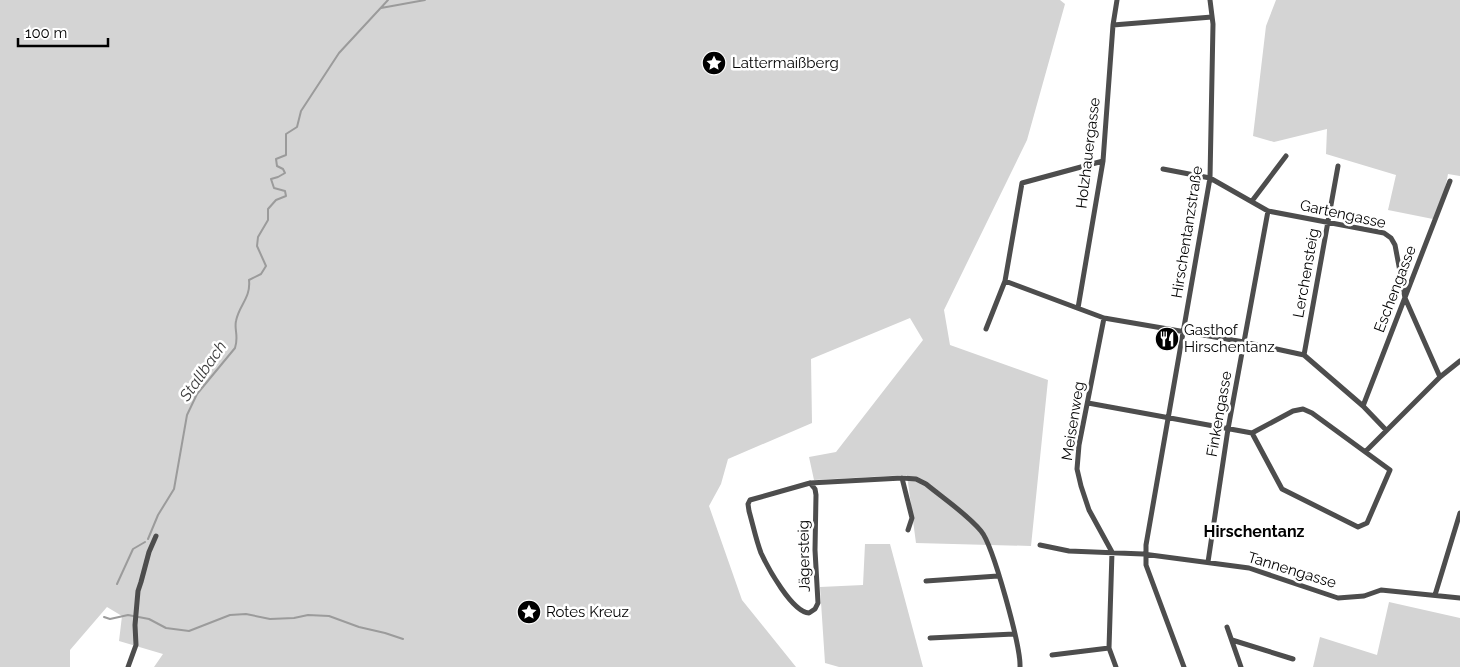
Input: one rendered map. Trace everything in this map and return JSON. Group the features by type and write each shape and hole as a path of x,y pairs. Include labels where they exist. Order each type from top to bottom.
{"street":[{"name":"Holzhauergasse","path":"1078,308 1103,161 1113,25 1117,0"},
{"name":"Hirschentanzstraße","path":"1184,667 1146,565 1146,545 1210,178 1212,17 1210,0"},
{"path":"1113,25 1212,17"},
{"path":"1252,202 1286,156"},
{"path":"986,329 1005,280 1022,183 1103,161"},
{"name":"Lerchensteig","path":"1304,355 1338,166"},
{"name":"Gartengasse","path":"1163,169 1210,178 1268,212 1384,233 1391,238 1395,245 1405,298 1440,377"},
{"name":"Eschengasse","path":"1362,406 1450,180"},
{"name":"Finkengasse","path":"1208,562 1228,429 1268,212"},
{"path":"1005,280 1104,318 1244,342 1304,355 1362,406 1386,430"},
{"name":"Meisenweg","path":"1104,318 1077,462 1078,475 1090,510 1112,552 1109,648 1116,667"},
{"path":"1366,451 1440,377 1460,361"},
{"path":"1088,403 1252,433 1303,409 1312,413 1390,470 1366,523 1358,526 1282,489 1252,433"},
{"path":"902,478 912,518 908,530"},
{"path":"810,483 902,478 916,479 924,482 974,524 986,539 998,576 1014,634 1020,667"},
{"name":"Jägersteig","path":"810,483 816,491 815,550 818,600 815,609 810,613 801,610 787,596 762,553 748,511 750,500 810,483"},
{"path":"1435,595 1460,512"},
{"path":"128,667 136,645 135,624 138,591 149,552 156,536"},
{"path":"1040,545 1069,551 1146,554"},
{"name":"Tannengasse","path":"1146,554 1249,568 1338,598 1364,596 1381,590 1460,598"},
{"path":"926,581 998,576"},
{"path":"1227,627 1240,667"},
{"path":"930,638 1014,634"},
{"path":"1232,640 1293,659"},
{"path":"1052,655 1109,648"}],"shaded area":[{"path":"0,0 1060,0 1065,4 1027,140 944,310 950,345 1048,380 1031,546 916,543 907,475 814,480 809,457 836,452 923,340 910,318 811,359 812,423 728,459 721,484 709,506 742,600 796,667 154,667 163,654 119,641 122,616 107,607 70,650 70,667 0,667"},
{"path":"1276,0 1460,0 1460,176 1448,174 1445,189 1433,219 1388,210 1396,175 1326,154 1327,129 1274,142 1253,136 1266,26"},
{"path":"865,544 890,544 923,667 839,667 825,663 820,587 863,585"},
{"path":"1389,602 1460,618 1460,667 1313,667 1320,637 1377,655"}],"waterway":[{"name":"Stallbach","path":"148,539 158,515 174,489 187,415 197,394 235,348 237,340 236,321 247,297 249,280 261,274 266,266 257,246 258,237 268,220 268,209 276,200 286,196 285,191 274,188 271,179 285,173 283,169 277,166 276,159 286,155 286,134 297,127 301,111 339,53 388,0"},
{"path":"381,8 425,0"},
{"name":"Stallbach","path":"117,584 133,549 145,542"},
{"path":"104,617 110,619 128,615 149,619 166,628 189,631 230,615 246,614 270,619 294,618 308,615 329,616 359,627 403,639"}],"place":[{"name":"Lattermaißberg","path":"714,63"},
{"name":"Gasthof Hirschentanz","path":"1167,339"},
{"name":"Rotes Kreuz","path":"529,612"}],"district":[{"name":"Hirschentanz","path":"1254,531"}]}
